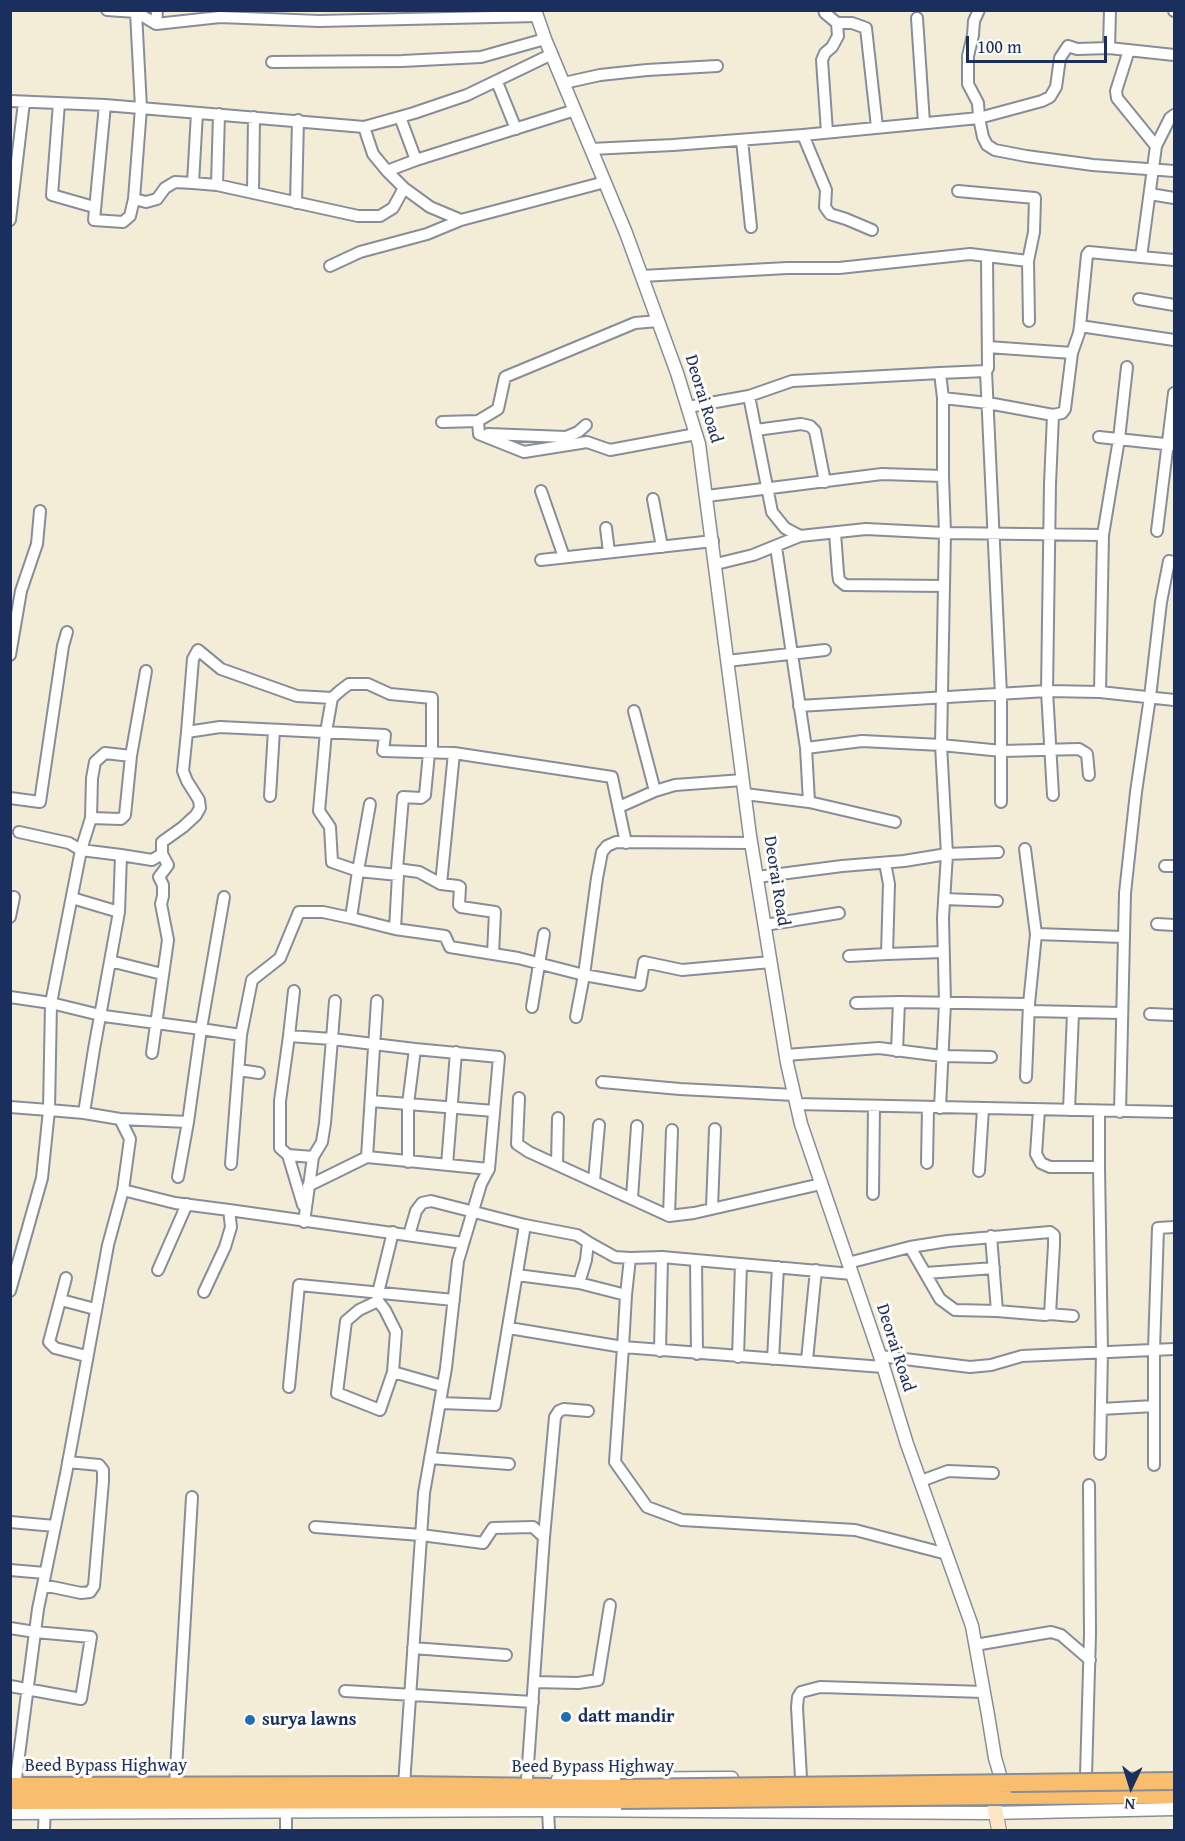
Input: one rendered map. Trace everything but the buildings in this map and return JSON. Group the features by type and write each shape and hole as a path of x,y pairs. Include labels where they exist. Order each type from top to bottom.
{"highway":[{"name":"Beed Bypass Highway","path":"12,1787 175,1782 405,1781 620,1794 1174,1795"},
{"name":"Beed Bypass Highway","path":"12,1787 45,1808 286,1807 620,1794 1174,1781"}],"main road":[{"path":"994,1775 999,1830"},
{"path":"997,1813 1008,1830"}],"street":[{"path":"108,10 136,12 156,24 255,14 388,16 536,13"},
{"path":"156,24 157,10"},
{"path":"824,10 837,23 861,25 866,28 877,127"},
{"path":"979,10 974,21 968,56 969,84 978,103 982,137 987,145 994,150 1026,156 1174,171"},
{"path":"1109,48 1110,10"},
{"path":"105,105 94,220 123,222 130,216 134,199 141,108 136,12"},
{"name":"Deorai Road","path":"536,13 642,276 699,444 751,843 795,1100 821,1184 972,1626 995,1758 994,1775"},
{"path":"917,18 924,123"},
{"path":"827,132 822,60 838,36 837,23"},
{"path":"272,62 402,61 481,57 545,39"},
{"path":"591,149 742,140 979,118 1050,97 1056,87 1060,58 1068,46 1077,49 1109,48 1174,55"},
{"path":"1129,50 1116,91 1117,98 1156,146"},
{"path":"10,101 105,105 364,127 467,95 552,54"},
{"path":"564,83 600,75 717,66"},
{"path":"496,82 516,129"},
{"path":"10,220 24,102"},
{"path":"59,103 52,195 94,207"},
{"path":"387,171 575,110"},
{"path":"193,183 197,113"},
{"path":"217,185 219,114"},
{"path":"1141,257 1156,146 1170,118 1174,115"},
{"path":"253,193 254,117"},
{"path":"400,117 416,160"},
{"path":"297,203 298,120"},
{"path":"364,127 373,154 404,188 430,207 460,220"},
{"path":"803,135 826,190 825,207 830,214 872,230"},
{"path":"742,140 751,227"},
{"path":"134,199 146,202 157,198 165,188 175,182 193,183 217,185 358,216 380,216 393,208 404,188"},
{"path":"330,266 360,252 427,234 460,220 605,182"},
{"path":"958,191 1035,198 1034,232 1028,261 1029,321"},
{"path":"1150,194 1174,198"},
{"path":"943,398 988,403 1053,415 1062,412 1065,409 1072,353 1079,333 1089,252 1174,260"},
{"path":"642,276 787,268 839,268 970,254 1028,261"},
{"path":"987,256 988,368 986,371 1001,695 1001,802"},
{"path":"1139,299 1174,305"},
{"path":"442,422 478,421 498,409 505,377 635,323 658,321"},
{"path":"1080,326 1174,340"},
{"path":"988,347 1072,353"},
{"path":"1100,692 1103,535 1119,439 1127,367"},
{"path":"688,407 749,396 792,381 986,371"},
{"path":"940,374 943,398 945,533 942,745 947,854 943,952 945,1003 940,1108"},
{"path":"1157,531 1171,445 1174,393"},
{"path":"749,396 772,512 785,528 800,536"},
{"path":"1053,415 1047,691 1053,795"},
{"path":"478,421 479,434"},
{"path":"756,430 801,424 810,426 815,431 825,482"},
{"path":"479,434 566,437 578,432 586,425"},
{"path":"479,434 524,452 587,442 610,450 696,434"},
{"path":"1099,437 1171,445"},
{"path":"707,496 882,474 943,476"},
{"path":"541,490 564,557"},
{"path":"653,499 662,546"},
{"path":"10,654 21,591 37,544 40,511"},
{"path":"606,528 609,552"},
{"path":"716,564 776,547 800,536 866,530 1103,535"},
{"path":"835,533 839,580 845,585 944,586"},
{"path":"541,560 713,541"},
{"path":"776,547 806,748 809,802"},
{"path":"1120,1112 1125,892 1161,602 1169,561 1174,562"},
{"path":"10,798 40,802 67,632"},
{"path":"152,1053 168,940 161,904 164,885 159,877 168,865 162,854 162,842 190,821 200,808 199,800 183,771 193,659 198,650 221,669 297,696 332,698"},
{"path":"727,660 825,650"},
{"path":"91,818 121,819 125,815 131,756 146,671"},
{"path":"395,929 397,872 403,797 421,798 425,795 430,753 432,698 390,694 368,684 349,684 332,698 326,732 319,811 330,827 332,862 358,871 397,872 419,872 441,884 460,887 459,905 461,908 495,912 493,954"},
{"path":"799,706 1047,691 1100,692 1174,700"},
{"path":"634,711 655,791"},
{"path":"187,732 220,727 385,735 383,751 454,753 612,777 626,843"},
{"path":"270,796 274,730"},
{"path":"806,748 862,741 1002,751 1079,749 1087,754 1089,775"},
{"path":"10,1291 42,1178 49,1110 51,1003 81,850 91,818 92,778 96,762 105,753 131,756"},
{"path":"441,884 454,753"},
{"path":"619,807 675,785 743,780"},
{"path":"745,794 809,802 894,822"},
{"path":"351,918 370,804"},
{"path":"19,832 69,843 81,850 152,860 162,854"},
{"path":"576,1017 602,852 608,846 616,842 751,843"},
{"path":"1025,849 1036,934 1029,1008 1026,1077"},
{"path":"757,877 947,854 998,852"},
{"path":"84,1113 119,912 121,855"},
{"path":"885,863 889,884 887,954"},
{"path":"10,917 14,897"},
{"path":"178,1177 224,897"},
{"path":"72,898 119,912"},
{"path":"944,899 997,901"},
{"path":"231,1164 241,1035 252,980 280,958 299,912 323,912 395,929 445,936 450,947 640,985 644,962 682,970 771,962"},
{"path":"765,925 839,913"},
{"path":"1156,924 1174,925"},
{"path":"532,1007 544,934"},
{"path":"1036,934 1123,936"},
{"path":"849,956 943,952"},
{"path":"110,961 162,974"},
{"path":"294,991 280,1101 280,1148 288,1155 304,1216"},
{"path":"10,997 51,1003 100,1015 241,1035"},
{"path":"304,1216 313,1157 322,1142 335,1001"},
{"path":"367,1157 377,1001"},
{"path":"897,1051 899,1002"},
{"path":"856,1003 945,1003 1073,1013 1122,1013"},
{"path":"1069,1110 1073,1013"},
{"path":"1150,1014 1174,1015"},
{"path":"289,1036 499,1057 489,1169 481,1184 458,1261 440,1403 424,1493 405,1781 1174,1775"},
{"path":"786,1055 879,1048 942,1056 991,1057"},
{"path":"408,1162 408,1104 415,1049"},
{"path":"447,1165 456,1052"},
{"path":"239,1070 259,1073"},
{"path":"602,1082 874,1106 1174,1112"},
{"path":"519,1098 517,1144 529,1152 669,1216 821,1184"},
{"path":"371,1101 494,1111"},
{"path":"873,1194 874,1106"},
{"path":"10,1107 84,1113 120,1119 188,1122"},
{"path":"927,1163 928,1108"},
{"path":"979,1171 983,1109"},
{"path":"1040,1110 1036,1154 1041,1162 1050,1167 1099,1167"},
{"path":"1099,1111 1102,1352 1100,1454"},
{"path":"556,1164 558,1118"},
{"path":"12,1787 34,1632 95,1309 108,1245 123,1190 130,1139 120,1119"},
{"path":"594,1181 599,1125"},
{"path":"632,1198 637,1126"},
{"path":"712,1208 715,1129"},
{"path":"669,1216 672,1130"},
{"path":"288,1155 313,1157"},
{"path":"308,1186 367,1157 489,1169"},
{"path":"123,1190 187,1204 304,1216 464,1243"},
{"path":"409,1234 416,1210 422,1203 431,1201 525,1225 577,1235 615,1257 662,1257 816,1270 850,1268 910,1247 992,1236 1050,1232 1054,1235 1050,1314"},
{"path":"158,1270 187,1204"},
{"path":"204,1292 225,1248 231,1227 229,1210"},
{"path":"440,1403 495,1405 525,1225"},
{"path":"1154,1466 1154,1349 1158,1228 1174,1227"},
{"path":"378,1297 346,1321 337,1393 380,1410 393,1372 396,1332 378,1297 393,1232"},
{"path":"992,1236 997,1311"},
{"path":"579,1283 586,1260 588,1242"},
{"path":"910,1247 940,1299 956,1310 1073,1316"},
{"path":"660,1351 662,1257"},
{"path":"630,1258 615,1462 647,1507 682,1520 855,1530 947,1554"},
{"path":"696,1260 697,1354"},
{"path":"738,1357 741,1263"},
{"path":"773,1359 777,1267"},
{"path":"926,1274 994,1268"},
{"path":"807,1360 816,1270"},
{"path":"517,1275 579,1283 626,1295"},
{"path":"66,1278 49,1342 55,1348 86,1356"},
{"path":"290,1388 299,1285 378,1297 454,1300"},
{"path":"61,1300 95,1309"},
{"path":"508,1328 660,1351 773,1359 970,1367 991,1365 1022,1356 1174,1349"},
{"path":"393,1372 442,1386"},
{"path":"1101,1409 1154,1406"},
{"path":"527,1779 555,1417 559,1411 564,1410 588,1411"},
{"path":"430,1458 509,1464"},
{"path":"43,1585 81,1593 90,1592 94,1586 104,1481 103,1470 99,1465 68,1461"},
{"path":"921,1481 948,1471 993,1473"},
{"path":"1086,1776 1090,1656 1089,1485"},
{"path":"175,1782 192,1497"},
{"path":"10,1522 55,1526"},
{"path":"315,1527 421,1535 483,1543 494,1528 533,1527 544,1537"},
{"path":"10,1570 45,1573"},
{"path":"534,1682 578,1683 598,1680 610,1605"},
{"path":"10,1628 91,1638 81,1699 10,1686"},
{"path":"975,1645 1051,1632 1061,1635 1090,1656"},
{"path":"413,1648 506,1655"},
{"path":"801,1778 797,1707 801,1692 820,1687 984,1692"},
{"path":"345,1691 533,1702"},
{"path":"286,1830 286,1807 997,1813 1174,1809"},
{"path":"10,1813 45,1808 44,1830"},
{"path":"548,1810 549,1830"},
{"path":"993,1830 997,1813"}],"place":[{"name":"datt mandir","path":"566,1717"},
{"name":"surya lawns","path":"250,1720"}]}
